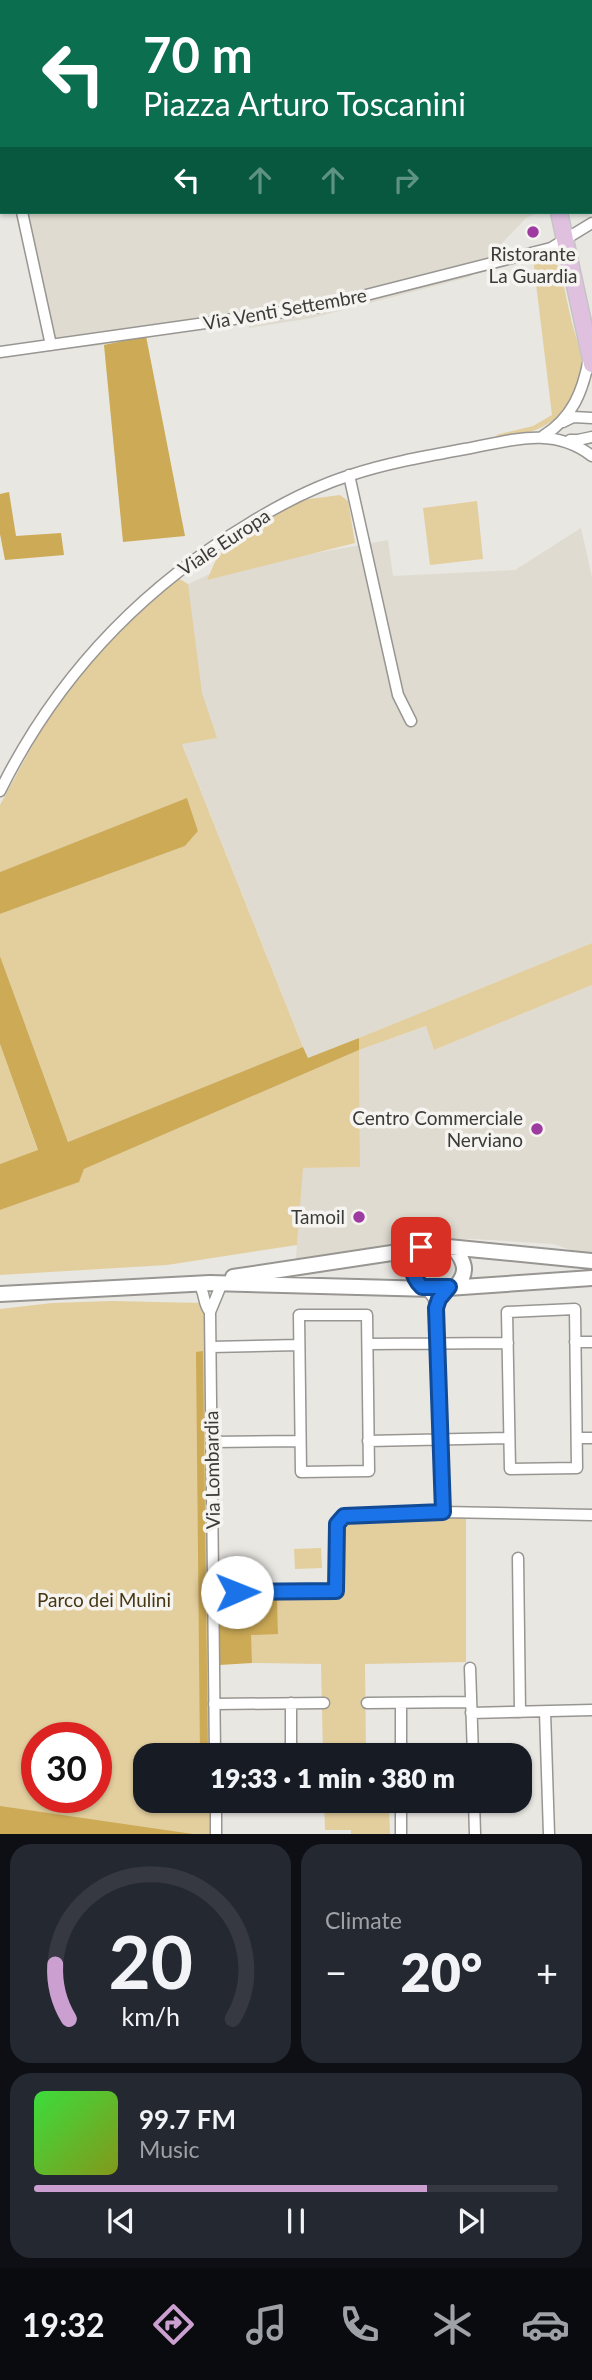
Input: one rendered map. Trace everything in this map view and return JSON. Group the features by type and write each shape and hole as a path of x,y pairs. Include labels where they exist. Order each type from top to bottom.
{"main road":[{"path":"559,214 591,359"}],"street":[{"path":"22,214 51,345"},
{"name":"Via Venti Settembre","path":"0,352 319,307 551,248 592,223"},
{"name":"Viale Europa","path":"543,436 560,424 577,401 591,359"},
{"path":"560,424 573,417 592,418"},
{"name":"Viale Europa","path":"0,791 28,739 60,691 102,640 176,572 231,534 281,505 349,475 458,450 543,436 562,439 592,456"},
{"path":"562,439 592,437"},
{"path":"349,475 398,695 411,721"},
{"path":"421,1247 411,1269 415,1280 435,1299 439,1344 443,1512"},
{"path":"206,1285 421,1247 592,1261"},
{"path":"436,1308 439,1299 462,1279 465,1269 454,1248"},
{"path":"0,1294 206,1285 424,1287 592,1278"},
{"name":"Via Lombardia","path":"206,1285 204,1301 210,1311"},
{"name":"Via Lombardia","path":"206,1285 211,1347 215,1743"},
{"path":"575,1310 575,1342 577,1468 510,1469 507,1312 575,1310"},
{"path":"299,1315 367,1315 368,1344 369,1471 300,1472 299,1315"},
{"path":"575,1342 592,1342"},
{"path":"368,1344 508,1343"},
{"path":"211,1347 299,1345"},
{"path":"368,1441 509,1438"},
{"path":"577,1438 592,1438"},
{"path":"212,1442 300,1441"},
{"path":"213,1593 336,1591 337,1524 344,1516 443,1512 592,1516"},
{"path":"518,1558 520,1712"},
{"path":"470,1668 472,1743"},
{"path":"291,1703 291,1743"},
{"path":"215,1704 324,1703"},
{"path":"367,1703 520,1712 592,1710"},
{"path":"401,1703 401,1743"},
{"path":"545,1712 549,1834"},
{"path":"216,1813 216,1834"},
{"path":"401,1813 401,1834"},
{"path":"474,1813 475,1834"}],"shaded area":[{"path":"25,214 535,214 526,218 470,277 312,318 249,328 248,322 56,350"},
{"path":"146,336 185,536 123,542 104,345"},
{"path":"9,492 16,536 61,533 64,555 5,560 0,534 0,494"},
{"path":"581,528 592,577 592,943 308,1059 182,743 217,738 199,692 184,586 216,571 388,540 393,576 515,570"},
{"path":"187,798 198,831 185,846 0,914 0,872"},
{"path":"0,956 68,1142 303,1047 308,1058 359,1038 359,1050 84,1169 79,1182 0,1210 0,1164 38,1150 0,1044"},
{"path":"592,985 592,1253 580,1253 553,1244 474,1239 420,1241 296,1259 302,1168 360,1167 359,1050 427,1026 434,1050"},
{"path":"203,1351 208,1743 200,1743 196,1352"},
{"path":"277,1594 278,1634 251,1635 252,1663 219,1665 216,1595"},
{"path":"0,1806 21,1809 21,1813 48,1813 193,1834 0,1834"}],"green space":[{"path":"539,257 553,260 558,266 581,354 582,373 572,400 553,420 529,432 500,438 496,435 533,426 552,415 533,259"},
{"path":"340,495 348,501 355,543 207,580 223,544 302,500"},
{"path":"477,501 483,559 430,565 423,508"},
{"path":"178,578 188,584 202,693 217,738 182,744 303,1047 68,1142 0,956 0,914 185,846 198,831 187,799 0,872 0,805 38,735 70,687 123,624"},
{"path":"592,943 592,985 434,1050 426,1026 359,1050 359,1038"},
{"path":"0,1044 38,1151 0,1164"},
{"path":"359,1050 360,1167 303,1168 297,1245 167,1265 0,1275 0,1210 78,1182 84,1169"},
{"name":"Parco dei Mulini","path":"112,1301 202,1303 207,1355 210,1743 133,1743 133,1813 211,1813 211,1834 0,1834 0,1309 52,1303"},
{"path":"466,1516 466,1662 365,1664 366,1743 323,1743 321,1664 252,1663 250,1634 278,1634 277,1594 340,1593 341,1527 346,1520"},
{"path":"321,1548 322,1568 295,1569 294,1549"},
{"path":"324,1813 389,1813 390,1834 351,1834 351,1830 325,1830"}],"place":[{"name":"Ristorante La Guardia","path":"533,232"},
{"name":"Centro Commerciale Nerviano","path":"537,1129"},
{"name":"Tamoil","path":"359,1217"}],"route":[{"path":"237,1592 336,1591 337,1524 344,1516 443,1512 436,1308 443,1292 449,1287 422,1287 415,1280 411,1269 421,1247"}]}
